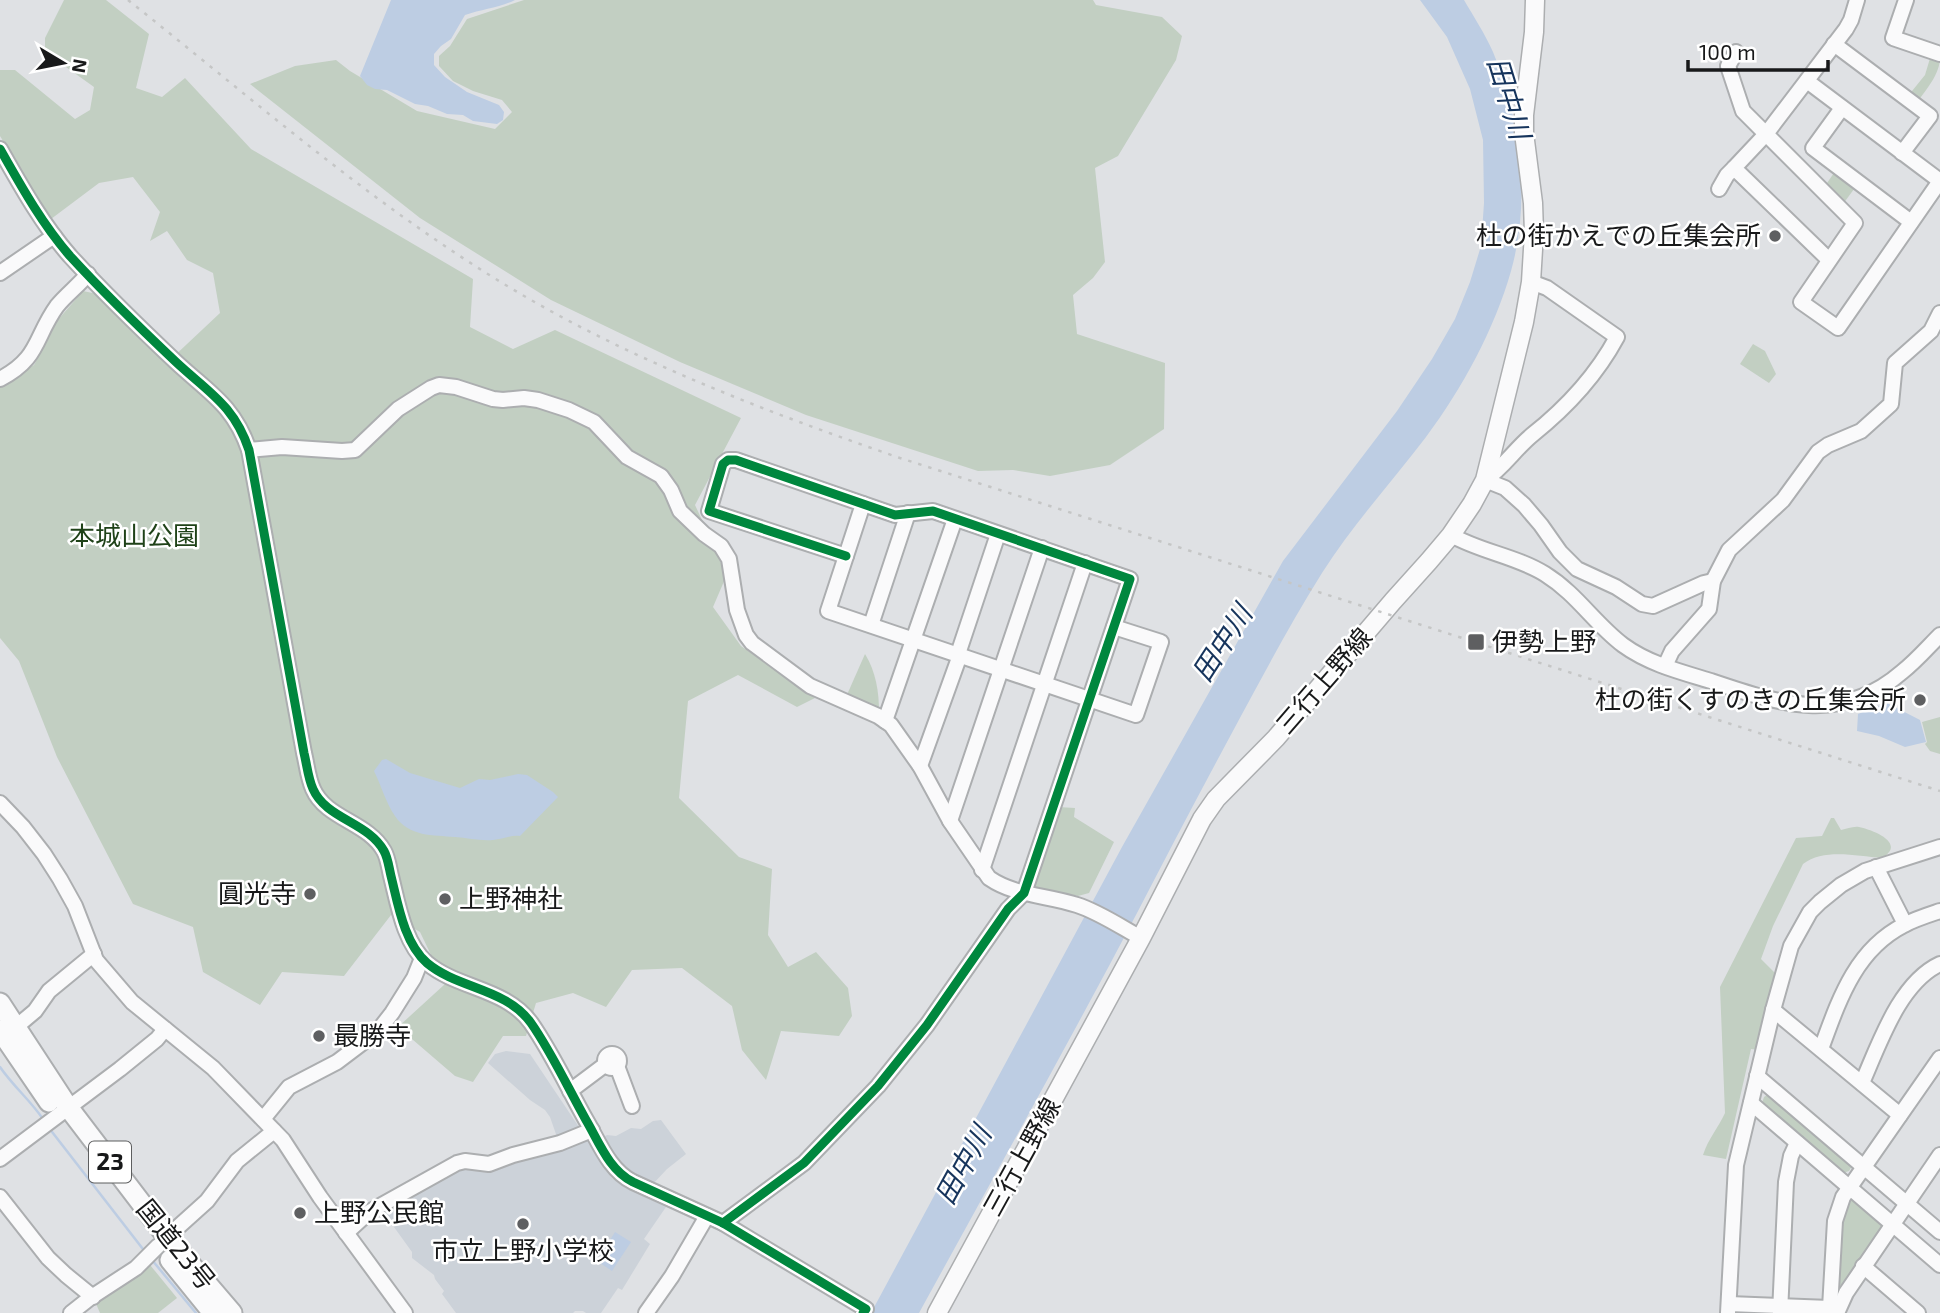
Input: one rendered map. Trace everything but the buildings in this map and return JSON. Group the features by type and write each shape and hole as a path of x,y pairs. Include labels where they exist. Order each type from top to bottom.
{"highway":[{"name":"国道23号","path":"0,1003 8,1029 63,1111 163,1242 213,1313"},
{"name":"国道23号","path":"163,1242 232,1313"}],"main road":[{"name":"三行上野線","path":"937,1313 1202,819 1216,799 1276,738 1451,535 1485,480 1524,322 1531,282 1533,203 1524,115 1535,0"}],"street":[{"path":"1719,189 1727,175 1766,134 1807,81 1851,20 1857,0"},
{"path":"1906,0 1893,38 1940,54"},
{"path":"1834,44 1930,116 1902,153"},
{"path":"1736,51 1728,66 1743,111 1855,223 1801,302 1838,328 1940,181 1807,81"},
{"path":"1842,108 1813,148 1911,222"},
{"path":"0,149 54,236 237,421 249,450 304,753 313,789 329,808 371,835 383,849 404,925 422,958 441,973 503,999 519,1010 534,1028 610,1162 626,1179 723,1223 866,1309 863,1313"},
{"path":"1734,168 1829,260"},
{"path":"0,273 54,236"},
{"path":"0,379 28,359 59,304 89,274"},
{"path":"1485,480 1496,473 1532,435 1562,409 1606,357 1617,337 1547,288 1531,282"},
{"path":"1665,666 1672,651 1709,609 1713,581 1729,550 1783,500 1818,452 1861,431 1891,404 1895,363 1931,331 1940,313"},
{"path":"249,450 282,447 355,450 398,409 439,385 456,387 493,399 538,400 585,416 627,457 661,476 671,489 680,511 721,546 729,559 737,610 746,635 752,643 810,686 885,721 896,730 982,870 998,884 1087,909 1137,936"},
{"path":"723,1223 804,1163 878,1086 927,1024 1008,909 1024,893 1130,579 933,511 895,515 736,460 728,460 723,464 709,511 846,556"},
{"path":"1485,480 1505,488 1524,505 1560,552 1577,569 1616,587 1642,604 1653,606 1713,581"},
{"path":"863,504 828,611 1136,715 1161,642 1114,627"},
{"path":"871,625 908,513"},
{"path":"885,721 955,519"},
{"path":"920,766 998,534"},
{"path":"1451,535 1472,546 1521,562 1543,573 1565,588 1623,645 1642,657 1779,702 1796,705 1833,704 1863,696 1887,684 1914,662 1940,635"},
{"path":"950,821 1042,548"},
{"path":"982,870 1085,563"},
{"path":"0,803 50,862 75,906 96,960 132,1002 214,1068 274,1131 291,1151 316,1191 405,1313"},
{"path":"1834,1311 1729,1308 1734,1178 1757,1076 1791,946 1810,912 1841,885 1876,867 1940,847"},
{"path":"1876,867 1905,924"},
{"path":"1821,1049 1852,974 1873,947 1905,924 1940,911"},
{"path":"8,1029 35,1012 49,991 94,954"},
{"path":"263,1119 289,1087 337,1062 379,1031 414,978 422,958"},
{"path":"1862,1083 1901,1000 1923,976 1940,964"},
{"path":"1773,1010 1900,1115"},
{"path":"0,1159 134,1058 166,1028"},
{"path":"1834,1311 1835,1221 1849,1187 1940,1058"},
{"path":"570,1091 615,1059 632,1106"},
{"path":"1757,1076 1940,1231"},
{"path":"1751,1103 1940,1265"},
{"path":"346,1233 369,1212 457,1163 465,1161 489,1164 560,1143 592,1130"},
{"path":"71,1313 136,1268 207,1201 237,1161 274,1131"},
{"path":"1780,1310 1786,1182 1791,1156 1797,1143"},
{"path":"1834,1311 1940,1155"},
{"path":"0,1197 48,1258 93,1297"},
{"path":"653,1310 707,1216"},
{"path":"1863,1266 1918,1313"}],"shaded area":[{"path":"506,1051 530,1054 581,1130 557,1137 545,1110 488,1063 495,1054"},
{"path":"661,1120 686,1154 651,1186 626,1174 600,1139 607,1135 616,1136 631,1128 641,1129 653,1121"},
{"name":"市立上野小学校","path":"586,1136 612,1178 624,1187 666,1207 644,1239 650,1244 622,1290 618,1288 601,1313 456,1313 442,1294 444,1291 434,1275 412,1258 412,1252 381,1209 458,1166"}],"green space":[{"name":"本城山公園","path":"64,0 106,0 149,34 136,88 162,97 185,78 251,149 473,279 470,327 513,349 555,330 741,418 695,505 719,556 725,579 713,607 741,646 815,698 797,707 738,675 688,701 679,798 739,857 772,869 768,935 788,967 816,952 848,988 852,1016 839,1036 781,1031 766,1080 742,1050 732,1006 682,968 632,970 606,1007 573,993 536,1003 526,1036 503,1036 473,1082 455,1076 398,1027 445,984 420,932 391,915 344,976 282,972 260,1005 203,972 193,927 133,904 57,757 19,661 0,638 0,384 34,365 56,322 83,291 97,294 170,360 220,313 213,273 187,260 167,231 150,241 160,212 133,177 99,183 51,219 0,136 0,70 15,70 75,119 90,110 94,87 45,52 45,38"},
{"path":"524,0 1093,0 1096,5 1162,17 1182,36 1176,60 1118,156 1095,168 1105,262 1093,278 1073,295 1077,334 1165,363 1164,429 1110,465 1050,476 1013,470 978,471 806,415 680,362 551,300 420,218 250,84 295,66 336,60 417,111 495,129 512,112 502,100 453,81 439,66 439,56 450,46 467,19"},
{"path":"1931,55 1940,57 1938,70 1917,103 1908,96 1925,75"},
{"path":"1836,170 1857,185 1843,204 1825,186"},
{"path":"1753,344 1765,351 1776,374 1769,383 1740,364"},
{"path":"865,654 876,682 879,712 846,697"},
{"path":"1940,717 1940,754 1930,751 1925,744 1927,742 1922,722"},
{"path":"1058,807 1075,808 1074,817 1114,842 1089,893 1078,896 1033,885"},
{"path":"1831,818 1834,818 1841,830 1859,827 1879,834 1891,847 1882,858 1830,855 1811,859 1803,864 1773,926 1761,959 1775,973 1760,1050 1751,1049 1726,1159 1703,1155 1725,1113 1720,987 1796,838 1822,836"},
{"path":"1770,1093 1852,1166 1849,1171 1843,1173 1762,1103 1764,1097"},
{"path":"1854,1197 1883,1222 1884,1229 1845,1286 1835,1285 1840,1223 1847,1200"},
{"path":"146,1260 177,1298 158,1313 100,1313 94,1299"}],"water":[{"path":"391,0 515,0 465,15 451,39 434,54 434,65 445,77 467,92 499,105 504,112 503,120 497,124 473,121 463,115 447,114 415,104 387,90 367,85 360,76"},
{"name":"田中川","path":"1420,0 1464,0 1493,52 1503,78 1516,132 1520,160 1521,216 1511,271 1487,336 1439,418 1347,537 1301,608 919,1313 871,1313 1122,847 1283,561 1397,411 1455,319 1481,246 1484,203 1483,140 1470,89 1447,37"},
{"path":"1887,703 1920,720 1926,742 1905,747 1879,736 1857,731 1858,714"},
{"path":"386,759 410,773 460,788 479,779 527,775 558,797 520,836 483,840 422,834 401,823 389,805 374,771 382,760"},
{"path":"615,1232 631,1242 612,1271 597,1261"}],"waterway":[{"path":"0,1067 43,1119"},
{"path":"49,1128 146,1253"},
{"path":"152,1260 196,1313"}],"railway":[{"path":"128,0 324,158 425,232 531,300 666,368 758,406 900,458 1940,791"}],"cycle path":[{"path":"0,149 41,218 70,256 149,336 219,400 236,421 249,450 311,785 327,807 368,833 384,851 403,923 419,955 439,972 495,995 521,1011 546,1046 605,1155 625,1177 723,1223 866,1309 863,1313"},
{"path":"723,1223 804,1163 878,1086 927,1025 1008,909 1024,893 1130,579 933,511 895,515 736,460 728,460 723,464 709,511 846,556"}],"place":[{"name":"杜の街かえでの丘集会所","path":"1775,236"},
{"name":"伊勢上野","path":"1476,642"},
{"name":"杜の街くすのきの丘集会所","path":"1920,700"},
{"name":"圓光寺","path":"310,894"},
{"name":"上野神社","path":"445,899"},
{"name":"最勝寺","path":"319,1036"},
{"name":"上野公民館","path":"300,1213"},
{"name":"市立上野小学校","path":"523,1224"}]}
